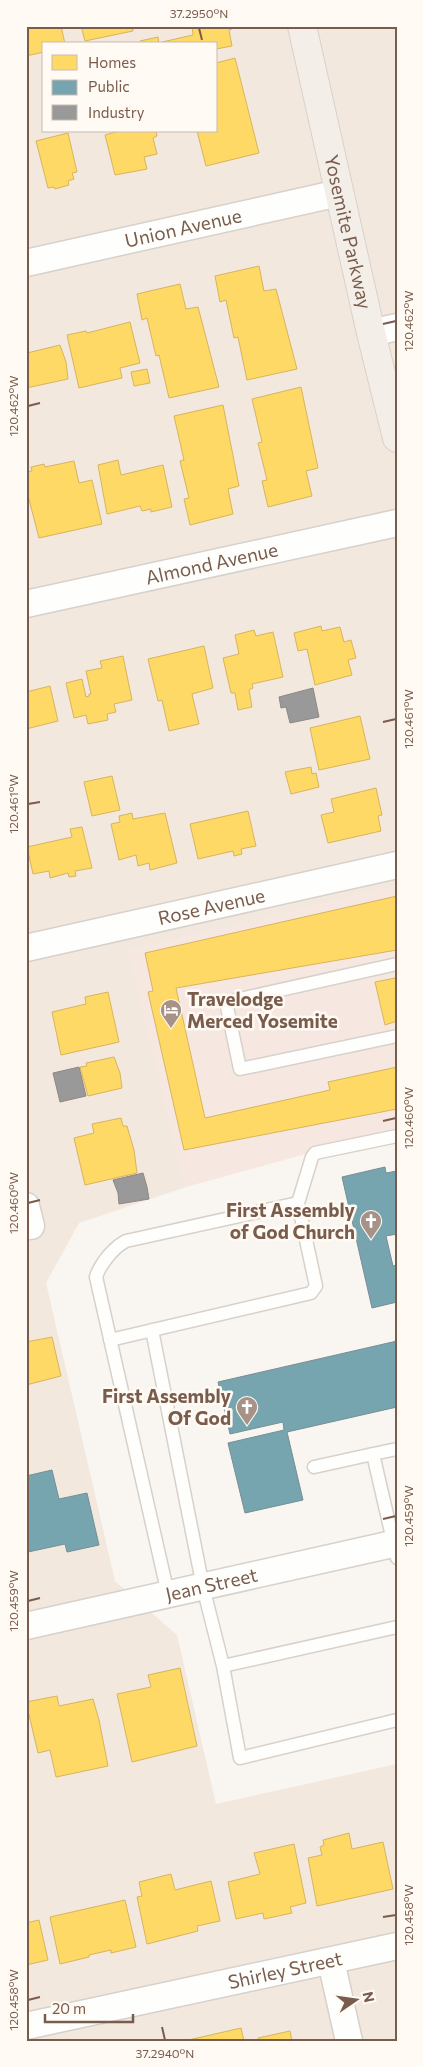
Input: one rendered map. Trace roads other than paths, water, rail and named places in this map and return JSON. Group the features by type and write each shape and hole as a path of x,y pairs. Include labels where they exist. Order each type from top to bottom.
{"main road":[{"name":"Yosemite Parkway","path":"302,26 339,193 384,330 397,438"}],"street":[{"name":"Union Avenue","path":"26,263 339,193"},
{"name":"Almond Avenue","path":"26,604 397,523"},
{"name":"Rose Avenue","path":"26,948 397,865"},
{"name":"Jean Street","path":"26,1626 203,1586 396,1549"},
{"name":"Shirley Street","path":"26,2026 397,1946"},
{"path":"331,1961 349,2041"}],"lane":[{"path":"397,964 226,1002 240,1069 397,1036"},
{"path":"110,1340 310,1293 316,1286 298,1203 312,1157 315,1153 397,1136"},
{"path":"168,1594 96,1277 121,1244 298,1203"},
{"path":"152,1330 203,1586 223,1666 240,1758 397,1720"},
{"path":"314,1467 397,1449"},
{"path":"373,1454 396,1549"},
{"path":"223,1666 397,1627"}],"place":[{"name":"Travelodge Merced Yosemite","path":"171,1029"},
{"name":"First Assembly of God Church","path":"371,1240"},
{"name":"First Assembly Of God","path":"247,1426"}]}
